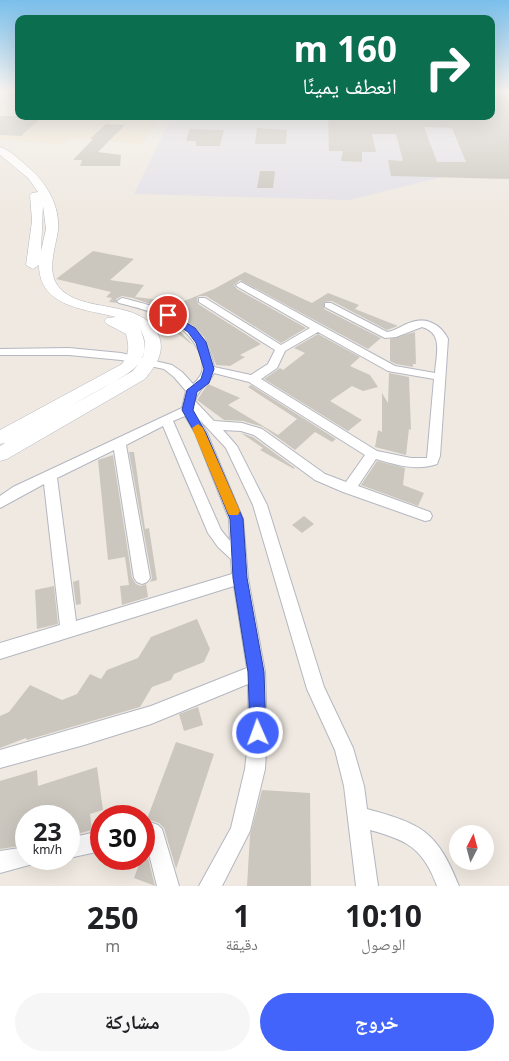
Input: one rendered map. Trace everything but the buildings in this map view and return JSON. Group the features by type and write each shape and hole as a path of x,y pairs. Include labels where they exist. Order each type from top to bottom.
{"street":[{"path":"0,150 28,172 41,186 49,204 52,228 45,270 50,284 59,294 81,304 128,317 143,324 148,328 154,345 150,362 139,375 0,454"},
{"path":"0,159 26,181 36,196 38,223 33,276 42,294 57,304 119,322 133,331 138,346 135,359 128,367 0,438"},
{"path":"241,285 392,369 440,377"},
{"path":"202,300 281,350"},
{"path":"0,503 50,476 166,420 189,401 205,380 209,369 201,342 192,330 154,308 122,301"},
{"path":"209,369 253,379 373,454 390,459 420,463 432,461 434,456 443,339 439,331 435,328 414,324 395,334 385,335 328,305"},
{"path":"253,379 272,366 281,350 317,328"},
{"path":"0,352 97,353 168,367 174,371 189,401 229,498 236,519 240,578 256,672 258,733 255,769 240,831 210,886"},
{"path":"189,401 231,446 260,505 316,689 344,748 354,786 366,886"},
{"path":"166,420 215,533 239,558"},
{"path":"213,425 242,427 258,432 320,477 424,516"},
{"path":"119,442 142,578"},
{"path":"348,489 373,454"},
{"path":"50,476 69,630"},
{"path":"0,492 18,492"},
{"path":"0,652 240,578"},
{"path":"0,759 151,715 256,672"},
{"path":"358,816 413,835 431,852 442,868 448,886"},
{"path":"155,836 168,886"},
{"path":"0,862 15,859"}],"shaded area":[{"path":"0,132 150,132 141,144 69,138 62,144 0,140"},
{"path":"164,132 509,132 509,178 442,177 349,200 134,194"}],"slow traffic":[{"path":"198,428 234,511"}],"route":[{"path":"168,315 192,330 201,342 207,358 208,376 192,390 187,410 201,433 236,519 240,578 256,672 258,733"}]}
